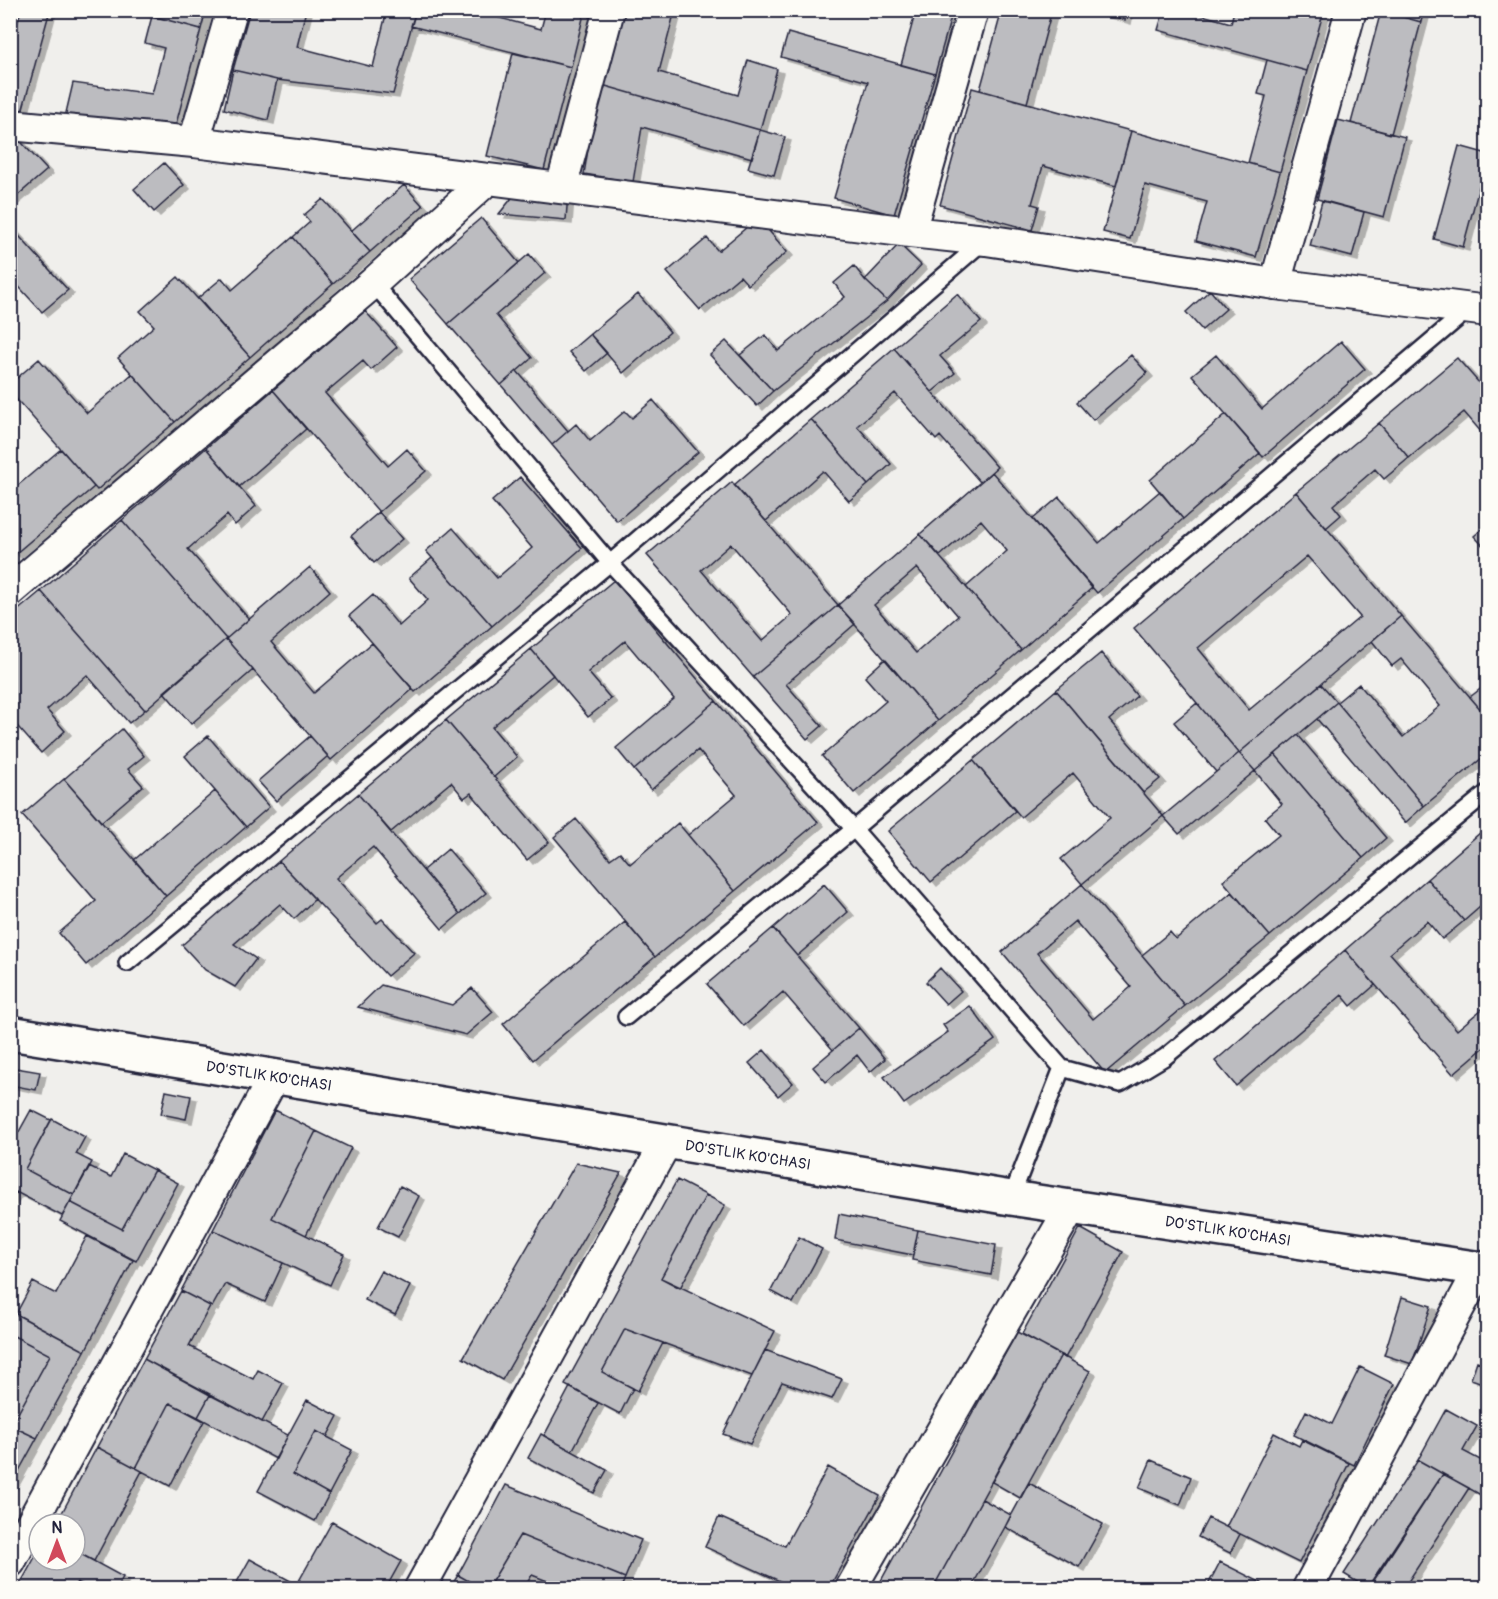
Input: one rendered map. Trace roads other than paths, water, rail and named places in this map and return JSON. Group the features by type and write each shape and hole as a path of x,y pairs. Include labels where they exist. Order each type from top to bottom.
{"street":[{"path":"194,142 232,10"},
{"path":"561,188 609,10"},
{"path":"910,232 974,10"},
{"path":"1275,284 1351,10"},
{"path":"10,125 194,142 986,240 1275,284 1479,310"},
{"path":"10,591 373,283 488,179"},
{"name":"DO'STLIK KO'CHASI","path":"10,1033 1071,1208 1484,1270"},
{"path":"10,1562 274,1077"},
{"path":"420,1588 667,1141"},
{"path":"850,1588 1071,1208"},
{"path":"1308,1588 1484,1270"}],"lane":[{"path":"127,963 610,564 986,240"},
{"path":"373,283 610,564 854,829 1062,1068 1120,1084 1165,1057 1488,792"},
{"path":"626,1017 1479,310"},
{"path":"1011,1198 1062,1068"}]}
